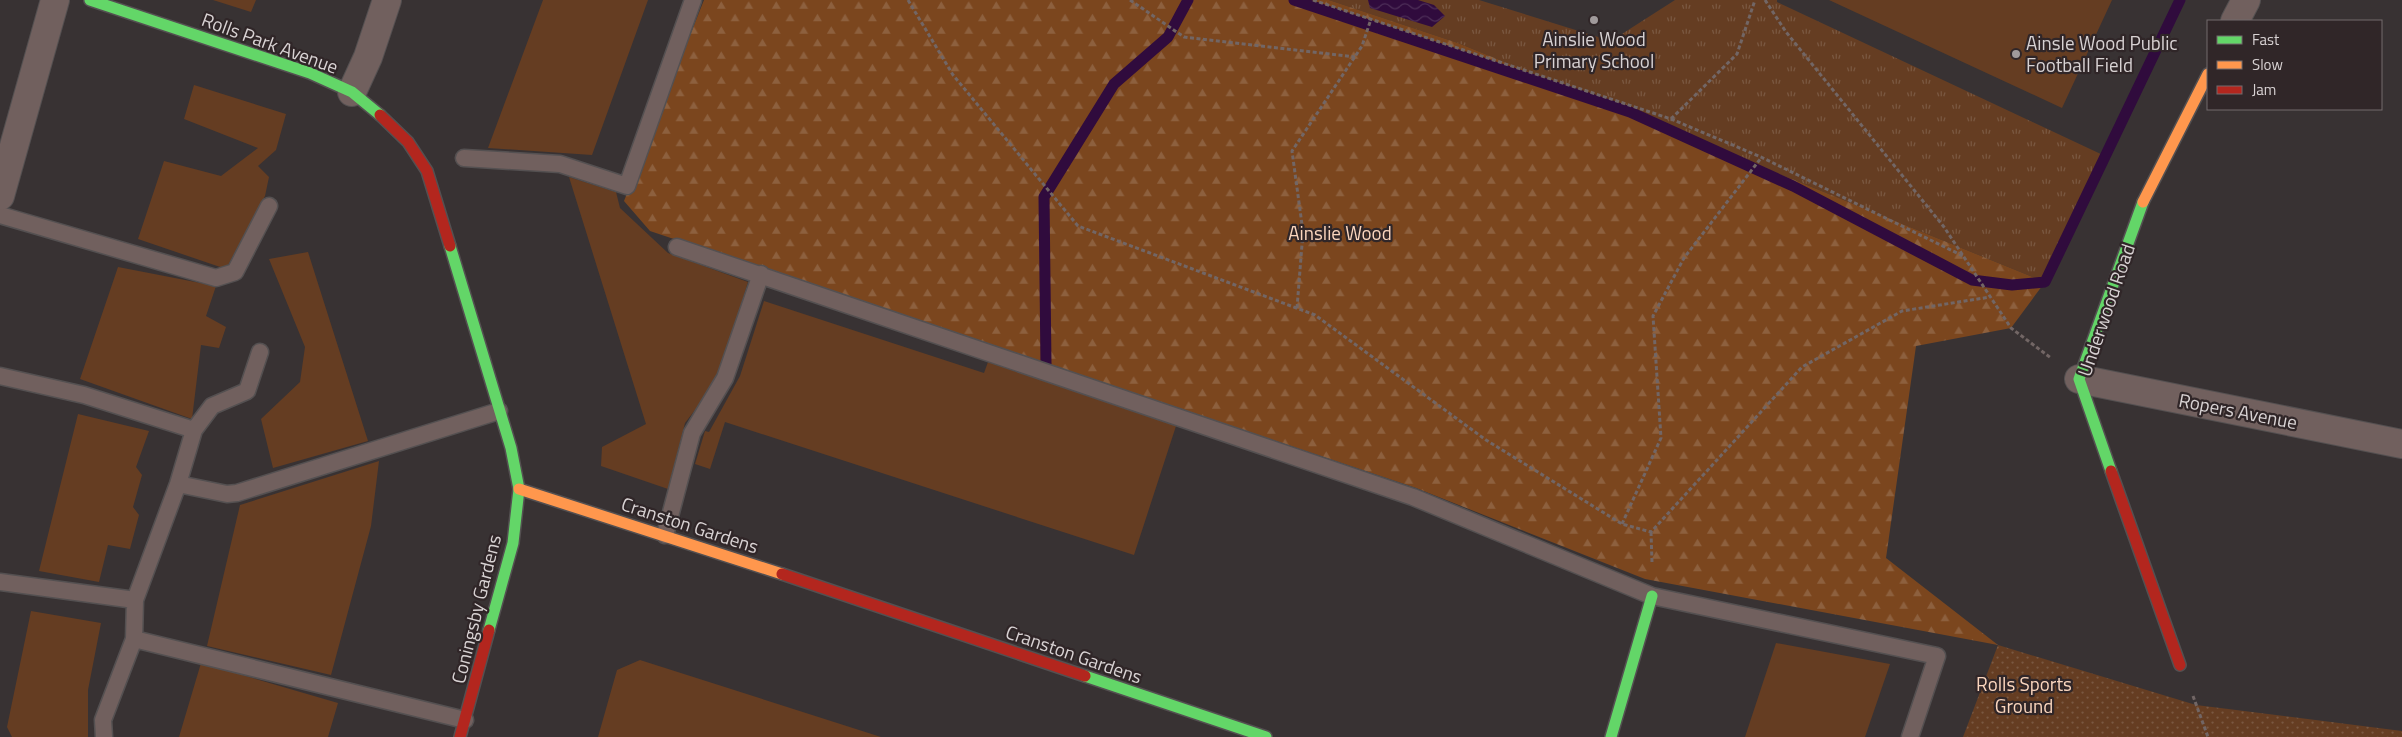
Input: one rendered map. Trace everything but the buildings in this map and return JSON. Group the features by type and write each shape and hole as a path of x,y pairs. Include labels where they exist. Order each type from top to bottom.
{"street":[{"path":"0,196 55,0"},
{"name":"Rolls Park Avenue","path":"90,0 310,72 352,92"},
{"path":"387,0 368,57 352,92 408,142 427,172 511,448 518,489"},
{"path":"2236,20 2246,0"},
{"name":"Underwood Road","path":"2180,665 2079,379 2145,198 2207,76"},
{"name":"Ropers Avenue","path":"2079,379 2400,439"},
{"name":"Cranston Gardens","path":"518,489 665,535 1266,737"},
{"name":"Coningsby Gardens","path":"460,737 512,543 518,489"},
{"path":"1611,737 1652,596"}],"lane":[{"path":"464,158 560,164 627,186 693,0"},
{"path":"0,215 216,278 235,272 269,206"},
{"path":"677,247 761,274 1413,498 1652,596 1937,656 1910,737"},
{"path":"665,535 692,433 725,378 761,274"},
{"path":"104,737 103,720 134,639 135,600 178,484 194,430 212,406 247,391 260,352"},
{"path":"0,376 84,395 194,430"},
{"path":"178,484 227,494 237,493 499,411"},
{"path":"0,582 135,600"},
{"path":"134,639 465,720"}],"path":[{"path":"908,0 953,75 1078,226 1315,315 1486,440 1622,524 1651,532 1802,366 1902,311 1990,297"},
{"path":"1130,0 1184,37 1354,57"},
{"path":"1313,0 1671,119 1761,157 1963,256"},
{"path":"1671,119 1737,54 1755,0"},
{"path":"1765,0 1786,32 1944,226 2011,328 2079,379"},
{"path":"1297,308 1304,232 1292,151 1362,46 1371,19"},
{"path":"1622,524 1661,438 1653,316 1684,258 1761,157"},
{"path":"2196,705 2208,737"}],"green space":[{"path":"213,0 256,0 251,12"},
{"path":"543,0 648,0 592,155 488,148"},
{"name":"Ainslie Wood","path":"704,0 1329,0 1458,43 2045,282 2011,328 1916,346 1886,558 1998,645 1645,579 1416,488 650,231 624,201"},
{"path":"1329,0 1479,0 1611,41 1675,0 1777,0 1777,2 2105,156 2045,282 1458,43"},
{"name":"Ainsle Wood Public Football Field","path":"1829,0 2112,0 2062,108"},
{"path":"194,85 286,114 276,150 258,166 269,177 265,196 226,269 138,239 164,161 221,176 258,148 184,119"},
{"path":"569,177 616,192 620,208 668,253 748,282 725,357 708,393 685,423 668,489 601,466 602,447 646,424"},
{"path":"308,252 368,441 273,468 261,419 300,382 305,347 269,259"},
{"path":"118,267 216,286 206,316 226,327 219,348 201,345 192,419 80,379"},
{"path":"764,301 984,373 988,362 1176,426 1134,555 725,422 710,469 695,464 705,431 709,432 740,376"},
{"path":"78,414 149,431 136,467 142,475 133,507 139,515 130,549 108,545 99,582 39,571"},
{"path":"379,461 371,526 331,675 207,646 240,505"},
{"path":"31,611 101,623 88,690 88,737 12,737 7,727"},
{"path":"1776,643 1890,664 1865,737 1745,737"},
{"name":"Rolls Sports Ground","path":"1998,645 2196,705 2402,731 2402,737 1963,737"},
{"path":"640,660 881,737 598,737 617,670"},
{"path":"201,663 338,703 328,737 179,737"}],"water":[{"path":"1368,0 1418,0 1434,5 1445,16 1432,27 1370,8"}],"waterway":[{"path":"1046,364 1044,197 1114,84 1168,37 1188,0"},
{"path":"1294,0 1630,112 1793,186 1972,280 2012,285 2045,282 2180,0"}],"traffic: fast":[{"path":"90,0 310,73 352,92 380,115"},
{"path":"2111,471 2079,379 2143,202"},
{"path":"450,246 511,448 519,489 513,543 489,630"},
{"path":"1611,737 1652,596"},
{"path":"1085,676 1266,737"}],"traffic: slow":[{"path":"2143,202 2207,76"},
{"path":"519,489 782,574"}],"traffic: jam":[{"path":"380,115 408,142 427,171 450,246"},
{"path":"2111,471 2180,665"},
{"path":"782,574 1085,676"},
{"path":"460,737 489,630"}],"place":[{"name":"Ainslie Wood Primary School","path":"1594,20"},
{"name":"Ainsle Wood Public Football Field","path":"2016,54"}]}
